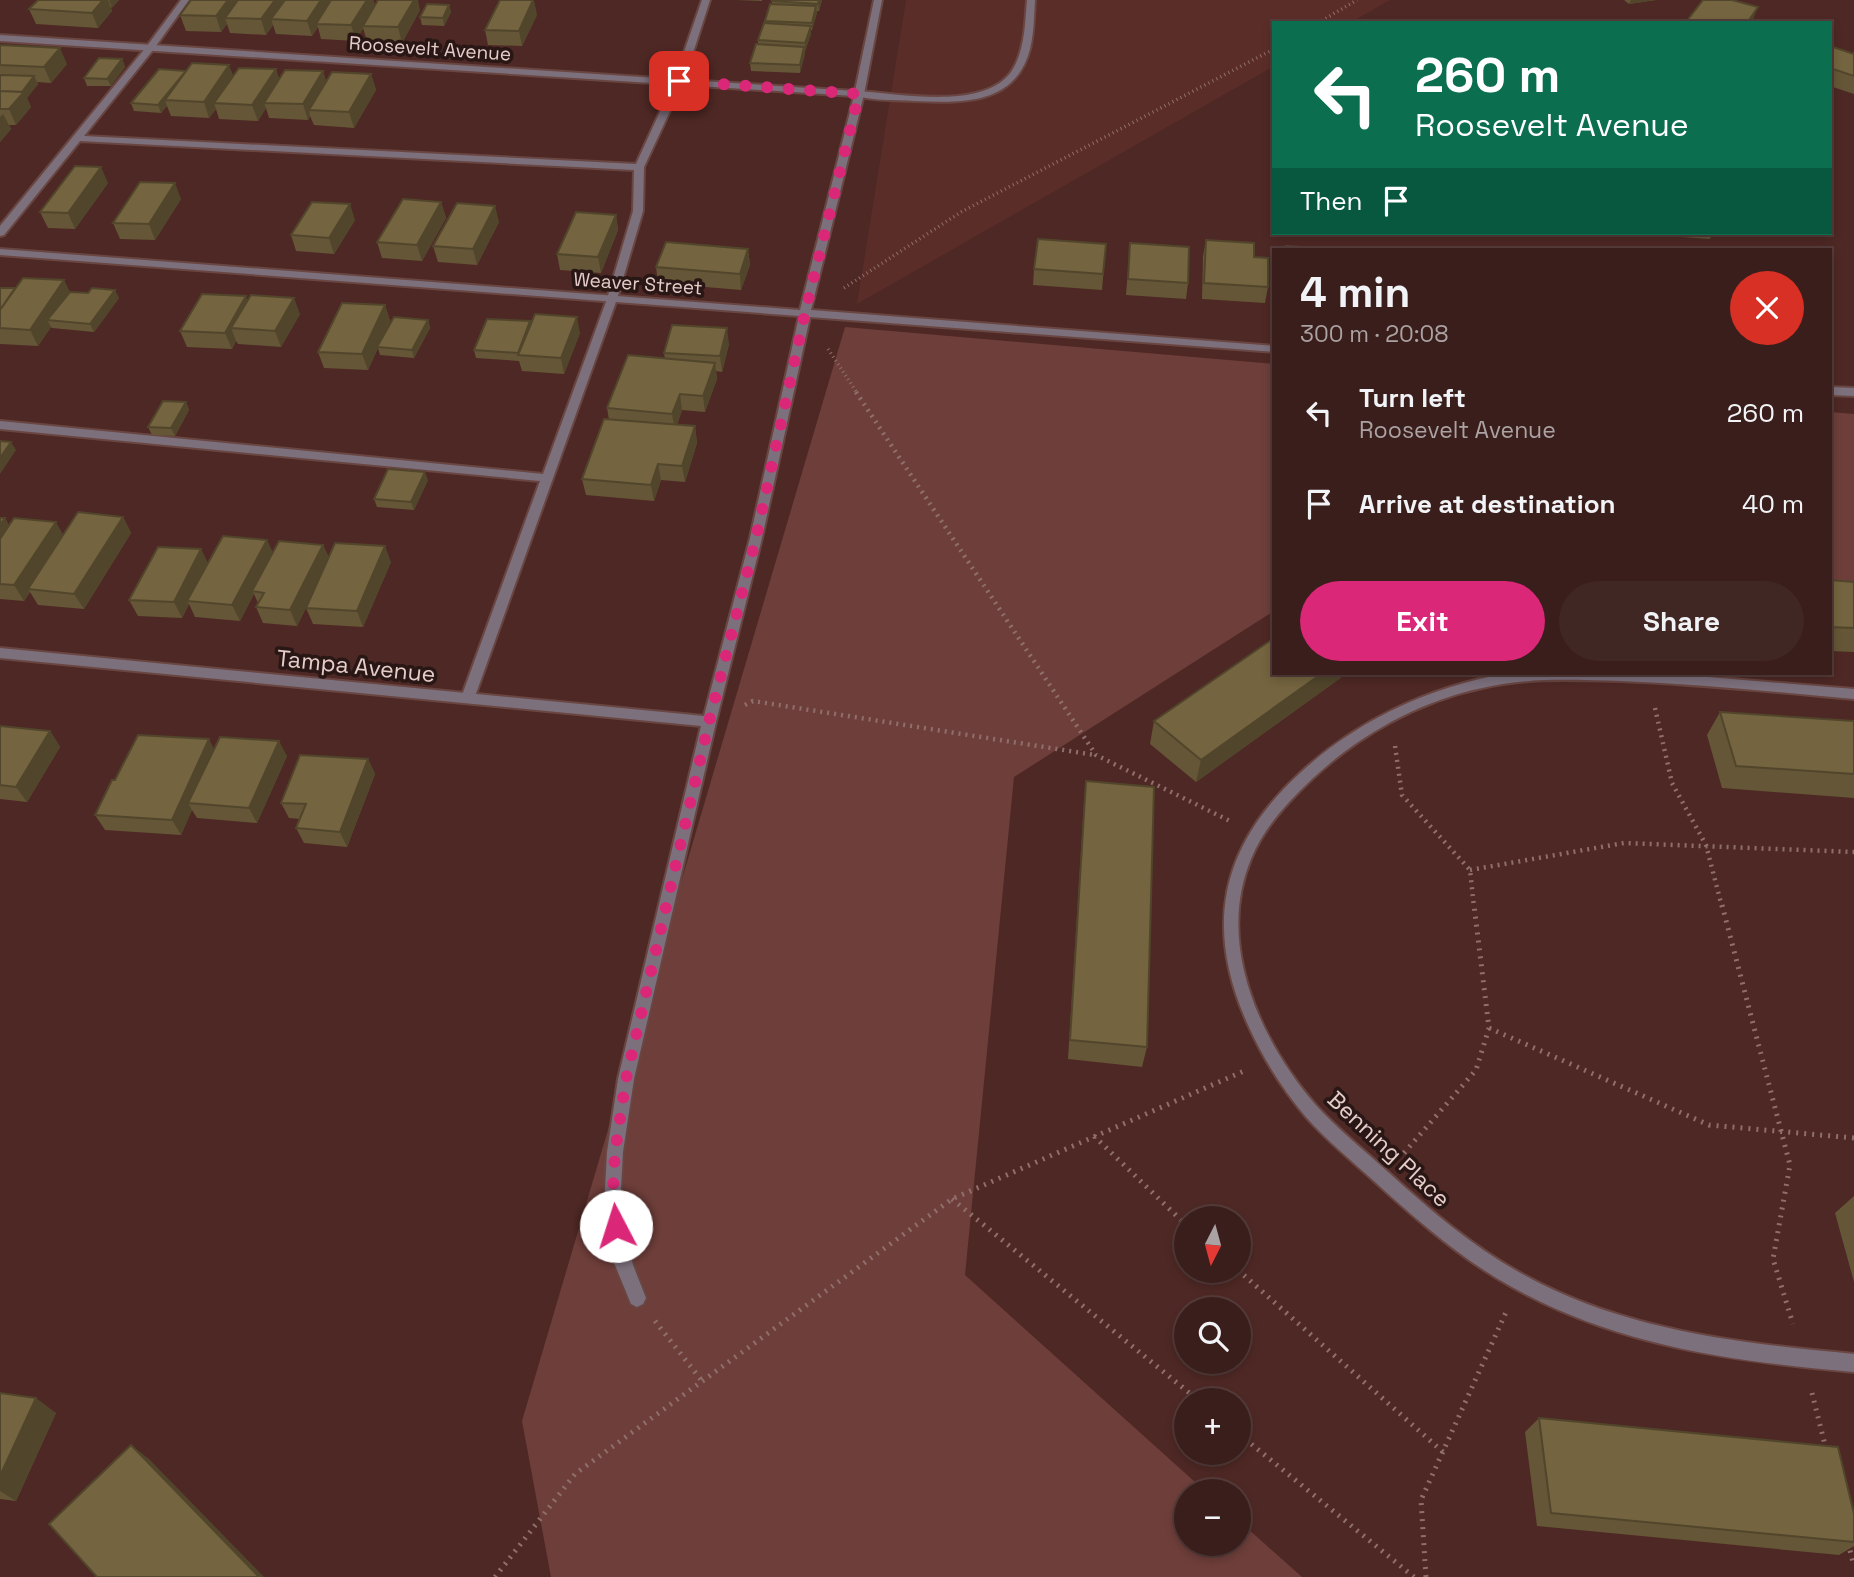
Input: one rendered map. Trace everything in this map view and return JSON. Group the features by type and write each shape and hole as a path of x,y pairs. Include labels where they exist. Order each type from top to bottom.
{"street":[{"path":"0,233 150,48 185,0"},
{"path":"468,698 612,299 638,211 639,167 679,81 706,0"},
{"path":"638,1298 624,1265 612,1207 615,1152 626,1079 709,722 756,538 805,313 859,94 878,0"},
{"name":"Roosevelt Avenue","path":"0,38 938,98 998,90 1011,79 1021,63 1028,40 1031,0"},
{"path":"76,138 639,167"},
{"name":"Weaver Street","path":"0,252 1272,349"},
{"path":"1832,391 1854,392"},
{"path":"0,425 548,478"},
{"name":"Tampa Avenue","path":"0,653 709,722"},
{"name":"Benning Place","path":"1854,694 1648,677 1559,675 1507,678 1448,691 1391,716 1326,758 1299,780 1254,833 1240,864 1229,921 1237,983 1253,1023 1298,1094 1327,1128 1480,1259 1520,1283 1613,1324 1666,1340 1718,1350 1854,1363"}],"path":[{"path":"1321,21 1357,0"},
{"path":"1096,755 805,313 961,212 1272,49"},
{"path":"1648,677 1672,783 1706,845 1790,1166 1773,1259 1804,1359 1829,1462"},
{"path":"709,722 753,702 1096,755 1254,833"},
{"path":"1382,1177 1476,1070 1489,1028 1469,870 1402,794 1391,716"},
{"path":"1469,870 1623,843 1854,852"},
{"path":"1489,1028 1709,1125 1854,1138"},
{"path":"495,1577 575,1474 952,1199 1273,1058"},
{"path":"1094,1136 1174,1213"},
{"path":"952,1199 1183,1388"},
{"path":"1251,1282 1443,1452"},
{"path":"1426,1577 1421,1500 1520,1283"},
{"path":"638,1298 702,1381"},
{"path":"1251,1444 1414,1577"},
{"path":"1848,1540 1854,1566"}],"shaded area":[{"path":"906,0 1390,0 1353,21 1272,21 1272,67 857,304"},
{"path":"845,327 1272,364 1272,612 1014,777 965,1275 1192,1479 1174,1479 1174,1556 1251,1556 1251,1532 1302,1577 551,1577 522,1421"},
{"path":"1832,412 1854,414 1854,587 1832,585"}],"building":[{"path":"38,0 103,0 92,13 29,9"},
{"path":"191,0 228,0 216,16 180,15"},
{"path":"238,0 275,0 261,19 225,18"},
{"path":"285,0 321,0 307,21 271,19"},
{"path":"331,0 367,0 351,25 316,24"},
{"path":"378,0 414,0 398,27 363,26"},
{"path":"500,0 533,0 519,31 485,30"},
{"path":"773,0 819,0 818,4"},
{"path":"1703,0 1732,0 1758,7 1748,21 1687,21"},
{"path":"427,4 449,5 443,18 420,17"},
{"path":"770,4 816,6 812,23 765,21"},
{"path":"764,23 811,26 805,43 758,40"},
{"path":"756,44 804,47 800,65 750,63"},
{"path":"0,45 60,48 44,67 0,65"},
{"path":"1832,47 1854,54 1854,76 1832,69"},
{"path":"99,58 122,59 107,79 84,78"},
{"path":"192,63 229,65 204,102 165,100"},
{"path":"239,68 276,69 252,105 214,103"},
{"path":"159,69 186,71 158,105 131,103"},
{"path":"285,70 323,71 303,104 264,103"},
{"path":"332,72 371,74 349,112 309,110"},
{"path":"0,75 34,76 22,92 0,91"},
{"path":"0,91 24,92 9,109 0,109"},
{"path":"75,166 101,167 68,213 40,212"},
{"path":"140,182 175,183 149,224 113,223"},
{"path":"403,199 441,202 417,245 377,242"},
{"path":"312,202 350,204 329,238 291,235"},
{"path":"457,203 495,206 473,249 433,246"},
{"path":"576,212 616,215 598,257 557,254"},
{"path":"1038,239 1106,244 1103,274 1034,269"},
{"path":"1206,240 1254,243 1254,257 1268,258 1268,287 1204,283"},
{"path":"666,242 748,249 740,274 656,267"},
{"path":"1130,243 1189,247 1188,283 1128,279"},
{"path":"1286,246 1318,248 1286,248"},
{"path":"23,278 64,280 30,330 0,328 0,310"},
{"path":"0,288 15,288 0,310"},
{"path":"92,288 115,290 90,324 47,320 70,292 88,293"},
{"path":"202,294 246,296 225,333 180,331"},
{"path":"251,295 294,298 275,331 231,328"},
{"path":"342,303 385,305 362,354 318,352"},
{"path":"535,314 577,317 561,358 518,355"},
{"path":"394,317 428,320 412,350 377,347"},
{"path":"487,319 530,321 518,353 474,350"},
{"path":"672,325 727,328 720,356 664,353"},
{"path":"628,355 715,363 703,396 680,394 672,414 607,408"},
{"path":"163,401 186,402 171,428 148,427"},
{"path":"604,419 695,426 682,466 658,464 651,485 582,479"},
{"path":"0,441 11,442 0,458"},
{"path":"388,469 425,472 411,502 374,499"},
{"path":"78,512 123,517 74,594 28,589"},
{"path":"14,518 56,522 14,585 0,584 0,539"},
{"path":"223,536 267,540 232,605 187,601"},
{"path":"279,541 323,545 290,610 256,607 264,593 252,591"},
{"path":"335,543 385,546 357,611 306,608"},
{"path":"158,547 201,549 174,602 129,600"},
{"path":"1832,580 1854,582 1854,628 1832,627"},
{"path":"1272,639 1272,675 1320,675 1201,760 1154,721"},
{"path":"1720,712 1854,721 1854,774 1736,766"},
{"path":"0,726 50,731 16,787 0,785"},
{"path":"138,735 209,739 172,820 95,815"},
{"path":"220,737 279,741 249,808 188,803"},
{"path":"300,755 368,759 340,832 296,828 306,804 281,803"},
{"path":"1086,781 1154,787 1147,1047 1070,1040"},
{"path":"0,1393 36,1398 0,1476"},
{"path":"1539,1418 1838,1447 1854,1514 1854,1542 1551,1513"},
{"path":"131,1445 259,1577 97,1577 49,1524"}],"route":[{"path":"616,1226 612,1207 615,1152 626,1079 709,722 756,538 805,313 859,94 679,81"}]}
